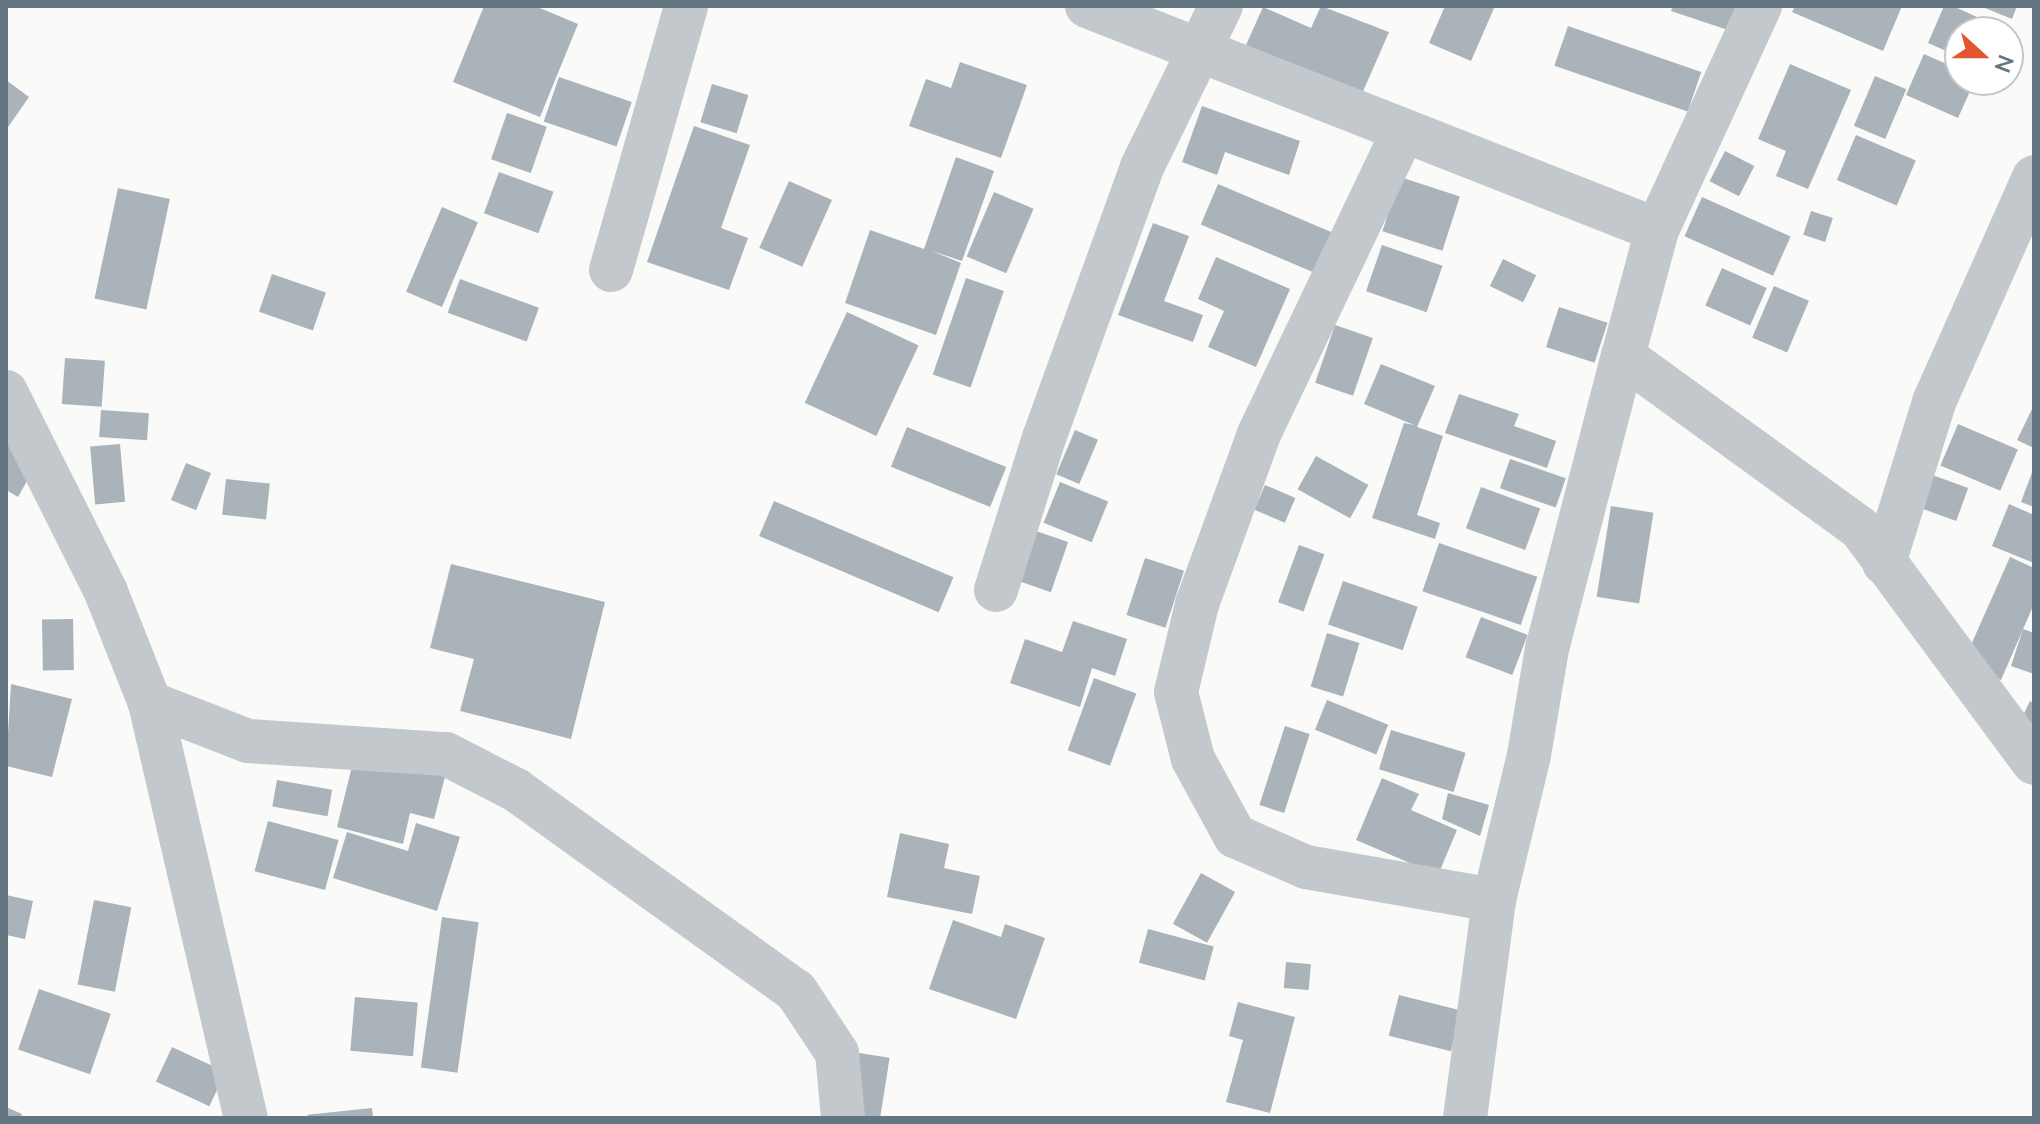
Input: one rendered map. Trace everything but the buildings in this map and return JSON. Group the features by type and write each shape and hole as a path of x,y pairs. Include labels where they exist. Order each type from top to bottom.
{"street":[{"path":"611,270 686,6"},
{"path":"1087,6 1657,230"},
{"path":"996,590 1044,438 1142,167 1196,47 1221,6"},
{"path":"1465,1118 1494,900 1529,755 1547,649 1623,356 1657,230 1760,6"},
{"path":"1403,132 1259,434 1197,604 1176,692 1193,759 1235,836 1306,867 1494,900"},
{"path":"1884,563 1934,402 2034,177"},
{"path":"1623,356 1860,528 2034,763"},
{"path":"6,392 106,592 150,703 246,1118"},
{"path":"150,703 248,741 446,754 516,790 796,991 837,1053 843,1118"}]}
